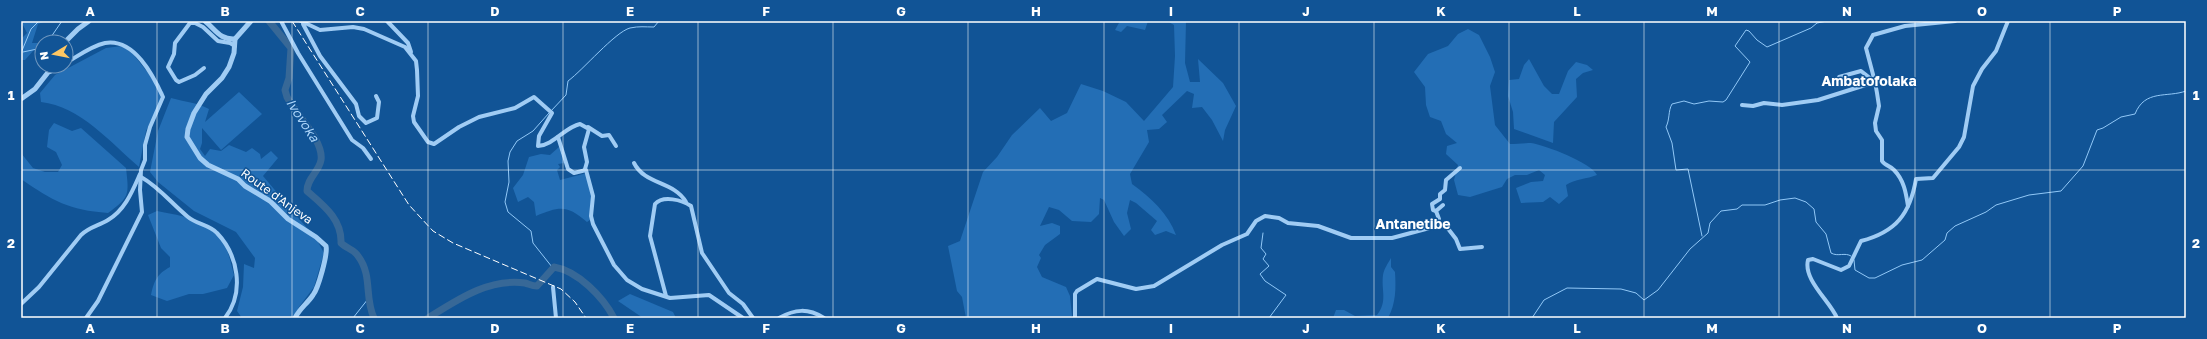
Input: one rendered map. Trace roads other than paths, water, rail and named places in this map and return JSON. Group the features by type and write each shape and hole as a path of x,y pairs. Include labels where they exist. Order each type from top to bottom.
{"street":[{"path":"73,34 89,21"},
{"path":"204,21 219,36 226,39 235,39 251,21"},
{"path":"281,21 298,53 352,140 363,148 371,159"},
{"path":"387,21 408,43 416,61 418,96 413,116 414,122 428,142 434,144 479,117 515,108 534,97 552,113 537,145 540,146 558,137 575,125 580,124 602,136 609,135 616,146"},
{"path":"1908,206 1906,190 1900,177 1882,161 1882,140 1876,129 1879,99 1866,48 1873,35 1906,26 1955,21"},
{"path":"1837,318 1806,267 1808,260 1812,259 1841,270 1849,266 1861,241 1880,236 1895,225 1913,196 1916,179 1933,178 1959,147 1964,137 1973,86 1982,69 1996,51 2008,21"},
{"path":"204,68 195,75 179,82 176,80 168,66 174,54 175,43 187,24 192,22 199,24 213,38 235,46"},
{"path":"302,22 320,30 353,27 364,29 393,40 405,47 412,54"},
{"path":"302,22 320,56 356,104 359,116 366,124 376,118 379,102 376,96"},
{"name":"Route d'Anjeva","path":"235,39 235,46 229,67 222,78 206,94 194,113 188,129 188,137 193,149 204,162 238,179 245,186 270,201 288,218 316,237 326,246 326,257 314,295 300,309 295,318"},
{"path":"21,304 39,287 87,229 106,221 118,213 124,205 145,160 145,145 150,127 163,97 140,59 122,44 106,43 91,48 74,58"},
{"path":"1839,76 1861,71 1875,82"},
{"path":"21,99 35,89 48,74"},
{"path":"1742,105 1753,106 1764,103 1782,105 1818,100 1875,82"},
{"path":"558,137 568,169 574,173 584,169 588,162 584,150 589,132 587,127"},
{"path":"634,163 644,176 680,193 693,210 693,221 702,253 729,293 742,304 753,318"},
{"path":"1437,226 1439,219 1436,211 1433,210 1432,204 1440,199 1440,194 1445,190 1446,180 1460,168"},
{"path":"584,169 588,174 593,196 591,216 593,224 614,265 627,280 642,289 670,298 709,295 743,318"},
{"path":"86,318 98,301 142,212 141,170"},
{"path":"141,177 149,182 189,219 217,232 233,255 237,273 236,283 230,309 225,318"},
{"path":"666,296 651,243 652,219 655,204 663,199 686,202"},
{"path":"1436,211 1442,205"},
{"path":"1075,318 1075,294 1077,291 1097,279 1136,289 1154,286 1222,245 1247,234 1256,221 1265,216 1271,216 1288,222 1318,226 1351,238 1392,238 1437,226 1446,226 1456,238 1460,249 1482,247"},
{"path":"553,287 556,318"},
{"path":"779,318 804,310 810,310 824,318"}],"waterway":[{"path":"21,53 31,29 39,21"},
{"path":"53,34 62,21"},
{"name":"Ivovoka","path":"269,21 291,48 289,78 285,90 287,97 314,136 321,153 320,164 309,182 307,191 330,213 338,227 341,243 355,252 363,264 367,279 369,302 374,318"},
{"path":"551,111 566,95 568,81 616,36 630,28 654,27 659,21"},
{"path":"1702,236 1688,169 1676,170 1672,143 1666,127 1672,104 1684,101 1694,104 1709,101 1723,102 1726,100 1750,62 1735,46 1746,30 1767,47 1811,28 1817,23 1827,21"},
{"path":"23,52 34,50"},
{"path":"1854,260 1855,270 1869,278 1875,278 1902,265 1922,260 1945,240 1947,233 1955,226 1986,212 1996,205 2029,195 2061,191 2083,166 2097,130 2121,117 2135,114 2139,106 2151,98 2186,91"},
{"path":"549,113 533,131 517,141 510,152 508,161 509,182 505,202 508,212 531,231 533,243 552,267"},
{"path":"1532,318 1544,300 1567,288 1621,289 1636,293 1644,300 1658,290 1690,249 1708,233 1710,223 1721,211 1737,209 1742,205 1765,205 1780,200 1795,198 1806,202 1814,209 1816,222 1826,234 1831,253 1836,255 1846,254 1851,256"},
{"path":"1263,233 1261,248 1266,254 1263,259 1269,266 1260,274 1265,281 1286,295 1269,318"},
{"name":"Ivovoka","path":"428,318 450,304 486,287 511,282 537,286 554,267 563,269 581,279 597,294 614,318"},
{"path":"353,318 368,299"}],"railway":[{"path":"292,21 409,205 433,231 453,243 561,289 575,302 586,318"}],"district":[{"name":"Ambatofolaka","path":"1869,80"},
{"name":"Antanetibe","path":"1413,223"}]}
